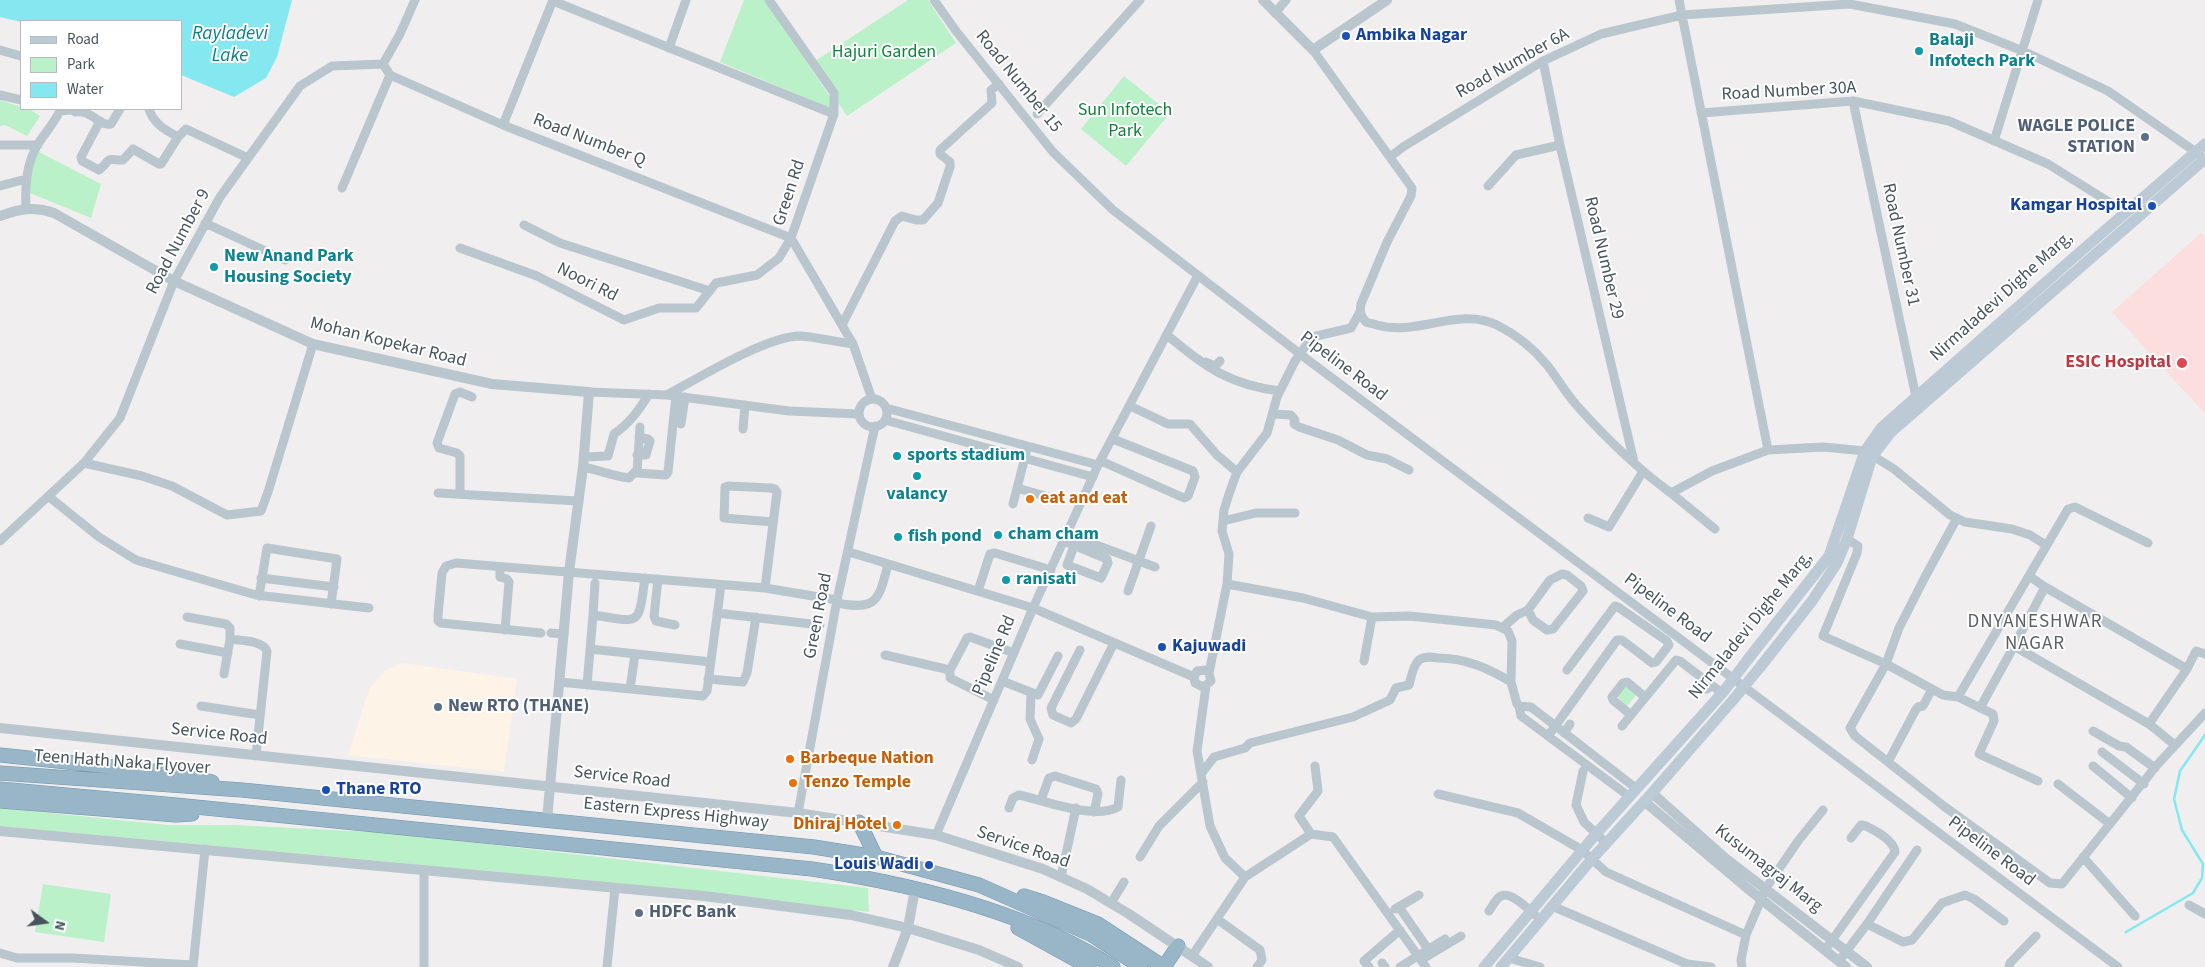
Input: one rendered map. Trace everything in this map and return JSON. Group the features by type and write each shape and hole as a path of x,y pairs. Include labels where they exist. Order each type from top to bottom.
{"highway":[{"path":"0,756 180,774 242,790"},
{"name":"Teen Hath Naka Flyover","path":"0,773 242,790"},
{"name":"Teen Hath Naka Flyover","path":"0,789 240,812"},
{"name":"Eastern Express Highway","path":"242,790 814,847 876,857 980,885 1092,935 1141,967"},
{"path":"0,801 176,815 240,812 812,869 872,878 973,905 1035,926 1084,948 1113,967"},
{"path":"859,822 876,857"},
{"path":"980,885 1043,902 1098,924 1164,967 1178,946"},
{"path":"973,905 1027,932 1089,967"}],"main road":[{"name":"Nirmaladevi Dighe Marg,","path":"1484,967 1536,916 1552,906 1723,713 1812,601 1837,563 1847,539 1869,454 1891,432 2202,157 2205,144"},
{"name":"Nirmaladevi Dighe Marg,","path":"1501,967 1582,850 1723,692 1830,556 1869,454 1882,428 2125,212 2202,157"},
{"path":"1778,622 1788,631"},
{"path":"1712,705 1723,713"}],"street":[{"path":"342,188 390,75 383,64 400,34 415,0"},
{"path":"502,125 553,0 834,114"},
{"path":"669,48 686,0"},
{"name":"Green Rd","path":"769,0 834,94 834,114 791,238 853,344 872,399"},
{"name":"Road Number 15","path":"934,0 956,32 1053,152 1113,210 1197,277"},
{"path":"1037,114 1140,0"},
{"path":"1245,877 1225,858 1210,826 1198,751 1206,686 1210,681 1209,673 1226,584 1229,554 1222,530 1229,494 1237,472 1267,432 1280,391 1295,361 1312,337 1351,328 1360,312 1369,284 1412,192 1410,183 1313,50 1262,0"},
{"path":"1275,13 1286,0"},
{"path":"1313,50 1386,0"},
{"path":"1679,0 1768,450"},
{"path":"1994,141 2038,0"},
{"name":"Road Number 6A","path":"1390,157 1404,146 1543,61 1601,34 1682,15 1850,4 1955,24 2022,51 2108,91 2202,157"},
{"path":"0,50 20,56"},
{"name":"Road Number 29","path":"1543,61 1560,145 1634,462"},
{"name":"Road Number 9","path":"0,541 84,463 120,418 174,281 220,197 300,86 332,66 383,64"},
{"name":"Road Number Q","path":"390,75 502,125 791,238"},
{"path":"842,325 895,221 902,216 923,220 938,203 950,167 950,162 940,154 940,150 992,103 991,90 999,84"},
{"path":"0,94 20,100"},
{"name":"Road Number 30A","path":"1701,113 1853,101 1948,121 2048,164 2125,212"},
{"name":"Road Number 31","path":"1853,101 1916,397"},
{"path":"40,146 50,129 57,110"},
{"path":"26,209 26,179 30,161 63,112 83,111 93,115 102,124 111,124 119,110"},
{"path":"149,110 152,117 157,122 178,138"},
{"path":"100,121 80,158 99,170 107,159 112,157 123,160 133,149 161,164 186,129 248,158"},
{"path":"0,145 40,146"},
{"path":"1488,186 1516,155 1560,145"},
{"path":"0,186 26,179"},
{"name":"Mohan Kopekar Road","path":"0,216 26,209 39,208 54,213 174,281 313,344 492,384 589,392"},
{"path":"206,223 285,260"},
{"path":"524,226 560,243 710,291"},
{"name":"Noori Rd","path":"460,248 537,276 624,320 659,308 696,308 716,283 757,275 779,258 791,238"},
{"name":"Pipeline Rd","path":"936,835 1033,608 1093,477 1197,277"},
{"name":"Pipeline Road","path":"1197,277 2118,967"},
{"path":"1360,312 1366,322 1385,328 1408,328 1470,318 1490,322 1512,333 1526,343 1546,364 1578,407 1634,462 1642,473 1715,528"},
{"path":"1167,335 1221,375 1238,383 1256,388 1280,391"},
{"path":"676,396 748,352 781,339 800,336 853,344"},
{"path":"84,463 142,476 172,486 227,515 260,511 313,344"},
{"path":"1201,362 1204,360 1215,366 1220,361"},
{"path":"460,494 460,456 437,445 455,394 460,392 472,397"},
{"path":"546,820 569,572 583,462 589,392 676,396 789,411 860,414"},
{"path":"583,462 608,456 614,434 625,427 637,414 649,394"},
{"path":"676,396 681,424"},
{"path":"636,471 666,475 668,472 676,396"},
{"path":"1093,477 885,420 875,426 864,423 860,414 864,402 872,399 881,401 886,408 1100,463 1184,498 1188,496 1195,477 1193,471 1113,439"},
{"path":"743,429 745,405"},
{"path":"1130,406 1168,424 1190,424 1217,455 1237,472"},
{"path":"885,420 886,408"},
{"path":"1274,414 1290,415 1294,420 1294,424 1299,427 1338,440 1367,455 1386,459 1409,470"},
{"name":"Green Road","path":"798,813 837,601 875,426"},
{"path":"583,462 602,467 611,476 629,478 636,471 640,427"},
{"path":"1013,504 1028,446"},
{"path":"1671,493 1712,471 1768,450 1823,447 1869,454 1894,469 1950,515 1965,522 2012,529 2030,535 2046,545"},
{"path":"1588,518 1609,527 1642,473"},
{"path":"765,588 777,492 775,489 728,486 725,488 724,518 773,522"},
{"path":"1017,488 1052,498"},
{"path":"438,493 578,501"},
{"path":"48,496 99,536 136,560 259,596 369,608"},
{"path":"1958,697 2068,509 2075,507 2148,543"},
{"path":"1223,521 1256,513 1295,514"},
{"path":"1957,518 1924,577 1900,628 1886,664 1850,728 1852,734 1945,807 2054,885 2062,884 2155,768 2205,713"},
{"path":"1128,590 1151,526"},
{"path":"1065,538 1074,546 1107,559 1108,563 1102,578 1067,565 1074,546"},
{"path":"1065,538 1155,567"},
{"path":"1847,539 1858,546 1857,553 1823,636 1886,664 1942,695 1958,697 1993,714 1994,722 1979,754 2008,765 2038,781"},
{"path":"259,596 267,548 334,557 337,562 331,604"},
{"path":"849,552 1033,608 1194,677"},
{"path":"978,591 990,554 995,553 1050,570"},
{"path":"541,633 441,623 438,621 442,573 446,566 456,563 765,588 862,606 875,598 882,585 888,564"},
{"path":"500,567 500,577 507,579 509,582 505,630"},
{"path":"1502,628 1516,614 1528,610 1550,580 1562,574 1567,575 1582,586 1583,591 1553,629 1546,630 1533,620 1528,610"},
{"path":"2029,576 2187,669"},
{"path":"261,578 334,587"},
{"path":"593,615 630,620 636,618 640,612 644,578"},
{"path":"658,579 654,616 656,622 675,625"},
{"path":"587,685 595,583"},
{"path":"1226,584 1303,598 1372,617 1410,616 1496,626 1508,631 1512,641 1511,682 1521,716 1634,793"},
{"path":"559,682 701,697 707,691 721,585"},
{"path":"1980,708 2045,586"},
{"path":"1560,730 1617,640 1622,640 1652,662 1656,662 1669,645 1667,641 1614,606 1567,670"},
{"path":"717,613 820,625"},
{"path":"187,617 226,624 230,628 224,674"},
{"path":"708,679 743,682 747,673 756,617"},
{"path":"1364,661 1372,617"},
{"path":"550,633 564,634"},
{"path":"994,700 950,678 950,670 970,637 1014,653"},
{"path":"230,639 259,644 265,647 267,651 256,755"},
{"path":"1080,650 1050,708 1053,715 1067,722 1076,719 1114,643"},
{"path":"180,644 228,653"},
{"path":"2014,646 2149,724 2175,745"},
{"path":"590,649 711,662"},
{"path":"2149,724 2187,669 2196,652 2205,654"},
{"path":"630,690 635,654"},
{"path":"885,655 950,670"},
{"path":"1002,681 1031,694 1038,695 1041,693 1058,656"},
{"path":"1140,857 1159,826 1202,778 1214,757 1245,748 1250,743 1354,717 1381,706 1390,700 1396,688 1408,685 1417,662 1424,657 1446,658 1473,663 1493,671 1511,682"},
{"path":"1622,726 1676,660 1723,692"},
{"path":"1206,686 1199,686 1195,683 1194,677 1197,671 1201,670 1209,673"},
{"path":"1631,714 1613,700 1612,697 1623,682 1627,682 1645,697"},
{"path":"1698,687 1707,689 1712,686"},
{"path":"1888,762 1918,707 1923,706 1932,689"},
{"path":"1031,694 1030,719 1039,739 1032,760"},
{"path":"201,706 260,715"},
{"path":"1519,706 1531,707 1634,793"},
{"path":"1548,736 1560,730 1568,723"},
{"name":"Service Road","path":"0,728 798,813 936,835 1043,869 1087,889 1208,967"},
{"path":"2092,732 2119,746 2126,747 2155,768"},
{"path":"2102,752 2144,784"},
{"path":"1311,834 1299,816 1318,791 1315,766"},
{"path":"2093,766 2132,798"},
{"path":"1583,770 1576,805 1584,822 1606,843"},
{"path":"1041,800 1049,778 1055,776 1096,789 1098,794 1094,812"},
{"path":"1009,808 1016,795 1094,812 1110,811 1118,806 1121,780"},
{"path":"2058,784 2110,824"},
{"path":"1438,794 1518,813 1582,850 1606,872 1746,935"},
{"name":"Kusumagraj Marg","path":"1648,797 1867,967"},
{"name":"Kusumagraj Marg","path":"1648,797 1761,899 1843,964"},
{"path":"1061,877 1076,808"},
{"path":"1742,967 1741,960 1746,935 1766,888 1798,841 1824,810"},
{"path":"1825,950 1895,852 1895,847 1890,842 1866,826 1861,826 1851,838"},
{"path":"0,831 704,896 851,915 908,928 979,950 1018,967"},
{"path":"1192,956 1245,877 1311,834 1333,837 1420,958"},
{"path":"0,953 17,958 73,958 193,966 204,849"},
{"path":"1843,964 1847,951 1917,850"},
{"path":"2084,858 2135,916"},
{"path":"424,870 424,967"},
{"path":"1111,903 1124,882"},
{"path":"607,967 615,888"},
{"path":"893,967 908,928 915,889"},
{"path":"1388,913 1418,895"},
{"path":"1489,911 1500,897 1504,895 1511,896 1536,916"},
{"path":"1867,924 1903,942 1912,940 1942,903 1965,895 1974,899 2004,921"},
{"path":"2189,905 2205,914"},
{"path":"1552,906 1687,964 1711,967"},
{"path":"1398,907 1428,949"},
{"path":"1217,919 1260,950 1262,960 1257,967"},
{"path":"1369,967 1364,961 1400,930"},
{"path":"1398,967 1420,958 1461,936"},
{"path":"2010,967 2010,963 2036,936"},
{"path":"1420,958 1428,949 1445,939"},
{"path":"1509,958 1540,967"}],"shaded area":[{"name":"ESIC Hospital","path":"2201,233 2205,237 2205,414 2112,312"},
{"name":"New RTO (THANE)","path":"403,663 517,679 504,772 348,755 370,687 386,670"}],"green space":[{"path":"744,0 766,0 830,97 830,108 720,62"},
{"name":"Hajuri Garden","path":"908,0 928,0 956,43 847,116 812,63"},
{"name":"Sun Infotech Park","path":"1124,76 1170,113 1126,166 1081,129"},
{"path":"0,100 20,107 20,110 31,110 40,116 27,136 5,125 0,126"},
{"path":"37,151 101,184 91,218 25,191"},
{"path":"1624,684 1637,694 1627,706 1617,696"},
{"path":"0,808 168,825 234,825 390,833 868,888 869,912 391,862 0,826"},
{"path":"43,884 111,894 104,942 35,932"}],"water":[{"name":"Rayladevi Lake","path":"0,0 292,0 277,57 266,78 234,97 182,75 182,20 20,20 20,22 0,17"}],"waterway":[{"path":"2126,932 2193,893 2202,878 2203,864 2182,830 2174,799 2180,771 2205,735"}],"place":[{"name":"Ambika Nagar","path":"1346,36"},
{"name":"Balaji Infotech Park","path":"1919,51"},
{"name":"WAGLE POLICE STATION","path":"2145,137"},
{"name":"Kamgar Hospital","path":"2152,206"},
{"name":"New Anand Park Housing Society","path":"214,267"},
{"name":"ESIC Hospital","path":"2182,363"},
{"name":"sports stadium","path":"897,456"},
{"name":"valancy","path":"917,476"},
{"name":"eat and eat","path":"1030,499"},
{"name":"cham cham","path":"998,535"},
{"name":"fish pond","path":"898,537"},
{"name":"ranisati","path":"1006,580"},
{"name":"Kajuwadi","path":"1162,647"},
{"name":"New RTO (THANE)","path":"438,707"},
{"name":"Barbeque Nation","path":"790,759"},
{"name":"Tenzo Temple","path":"793,783"},
{"name":"Thane RTO","path":"326,790"},
{"name":"Dhiraj Hotel","path":"897,825"},
{"name":"Louis Wadi","path":"929,865"},
{"name":"HDFC Bank","path":"639,913"}],"district":[{"name":"DNYANESHWAR NAGAR","path":"2035,634"}]}
